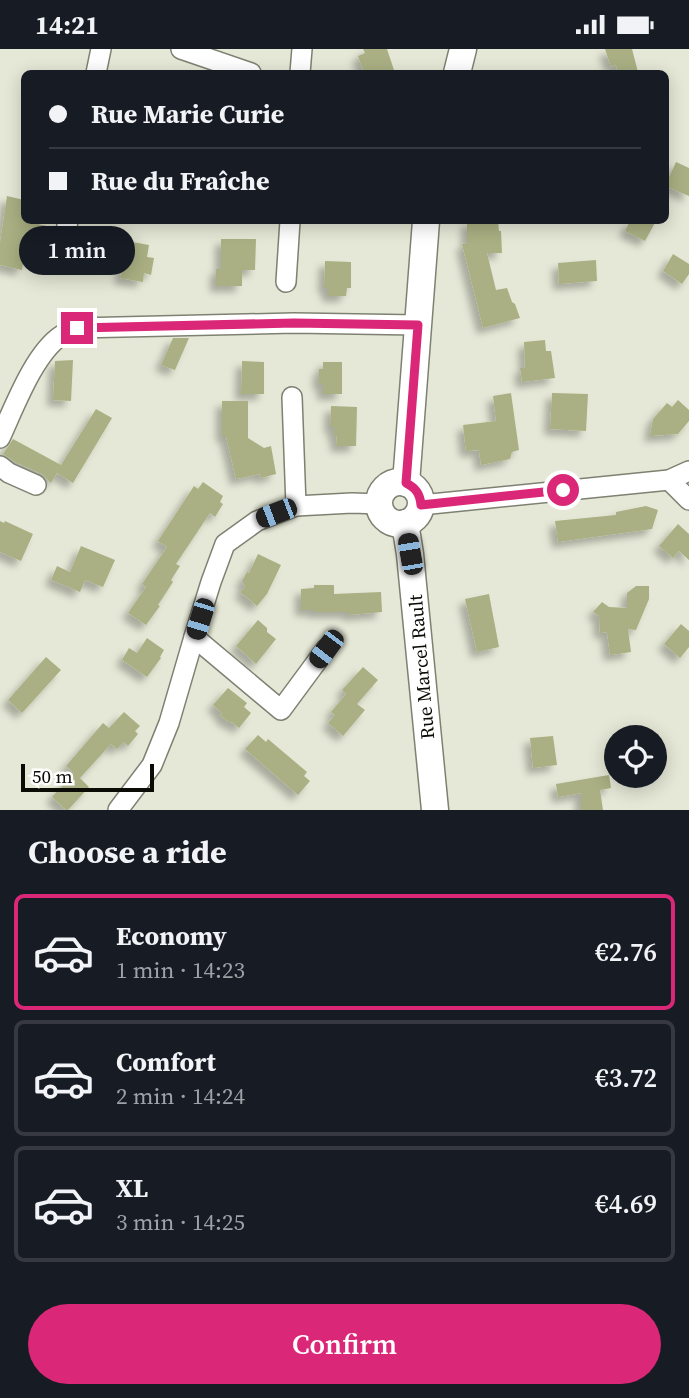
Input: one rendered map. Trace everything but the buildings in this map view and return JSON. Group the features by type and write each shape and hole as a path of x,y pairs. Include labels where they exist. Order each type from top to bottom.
{"street":[{"path":"97,70 101,49"},
{"path":"181,49 242,70"},
{"path":"300,70 302,49"},
{"path":"458,70 463,49"},
{"path":"60,260 67,224"},
{"path":"286,282 290,224"},
{"path":"406,483 426,224"},
{"path":"0,439 31,373 44,352 60,336 77,328 294,323 418,325"},
{"path":"292,397 296,506"},
{"path":"0,466 36,485"},
{"path":"413,514 418,492 413,486 399,482 386,487 380,504 382,513 398,524 413,514 669,479 689,471"},
{"path":"669,479 689,500"},
{"path":"118,810 152,765 169,723 225,544 257,521 296,506 380,504"},
{"name":"Rue Marcel Rault","path":"413,514 410,554 435,810"},
{"path":"194,637 281,710 326,649"}],"route":[{"path":"77,328 294,323 418,325 406,483 418,492 421,505 563,490"}]}
